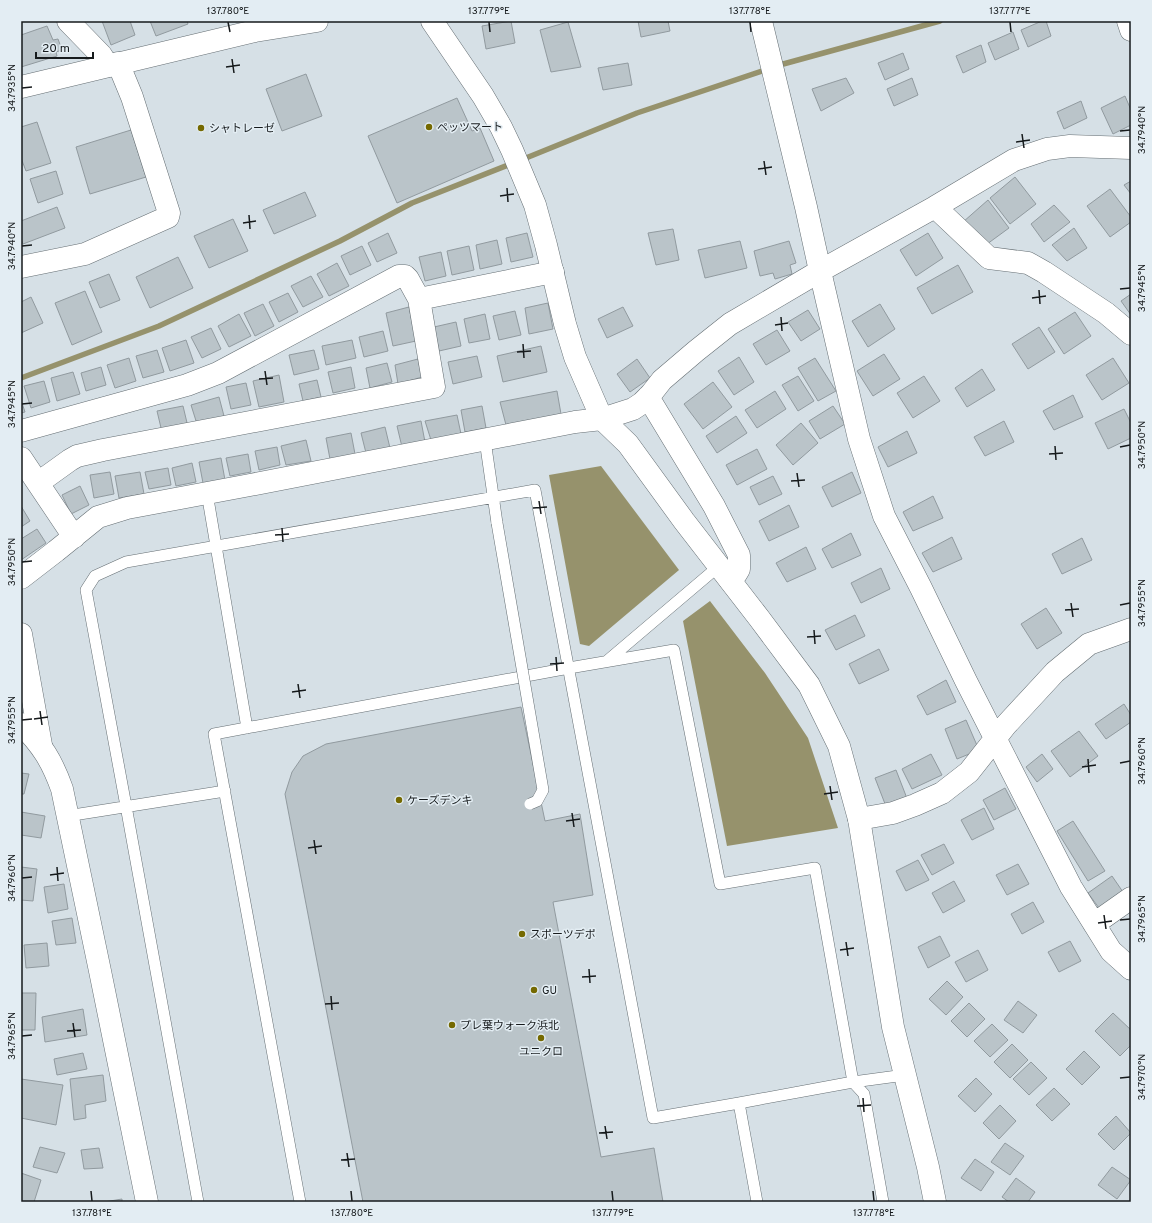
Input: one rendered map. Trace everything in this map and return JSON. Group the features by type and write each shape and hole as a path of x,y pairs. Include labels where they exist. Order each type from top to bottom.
{"street":[{"path":"21,266 85,254 168,217 169,213 132,97 113,65 68,21"},
{"path":"21,87 255,31 317,21"},
{"path":"432,21 480,90 501,127 522,173 535,205 565,324 575,357 602,419 628,444 684,522 760,618 808,685 839,746 859,819 893,1027 928,1167 935,1202"},
{"path":"761,21 806,206 859,439 884,516 1071,887 1111,951 1131,969"},
{"path":"1128,21 1131,30"},
{"path":"21,578 98,517 110,512 575,422 602,419 633,409 648,397 662,380 730,324 1014,160 1047,149 1070,146 1131,148"},
{"path":"935,207 989,258 1028,263 1106,313 1131,334"},
{"path":"420,299 553,272"},
{"path":"21,432 187,385 218,373 399,276 405,276 408,279 420,299 434,387 96,451 77,456 38,483"},
{"path":"648,397 714,506 739,555 739,569 736,574 724,573"},
{"path":"21,458 74,537"},
{"path":"859,819 893,813 916,805 942,793 969,772 1006,725 1055,672 1089,644 1131,630"},
{"path":"21,634 41,745"},
{"path":"21,724 41,745 54,768 62,789 102,979 146,1202"},
{"path":"1094,924 1131,898"}],"lane":[{"path":"485,440 497,523 543,790 537,801 530,804"},
{"path":"198,1202 86,590 95,576 126,562 535,490 653,1118 853,1082 905,1075"},
{"path":"207,493 247,728"},
{"path":"607,662 724,573"},
{"path":"300,1202 214,734 674,650 720,884 815,868 853,1082 864,1094 883,1202"},
{"path":"67,816 225,791"},
{"path":"739,1103 757,1202"}],"shaded area":[{"path":"601,466 679,570 589,646 580,644 549,475"},
{"path":"710,601 765,673 808,738 838,828 727,846 683,621"}],"building":[{"path":"102,21 130,21 135,35 111,45"},
{"path":"150,21 187,21 188,24 156,36"},
{"path":"511,21 515,43 486,49 482,26"},
{"path":"638,21 668,21 670,31 641,37"},
{"path":"1042,21 1046,21 1051,36 1028,47 1021,30"},
{"path":"568,22 581,67 551,72 540,30"},
{"path":"47,26 53,40 58,39 62,50 56,52 57,56 21,67 21,35"},
{"path":"1013,32 1019,49 995,60 988,43"},
{"path":"981,45 986,62 963,73 956,56"},
{"path":"903,53 909,69 885,80 878,63"},
{"path":"628,63 632,85 603,90 598,68"},
{"path":"306,74 322,116 282,131 266,89"},
{"path":"846,78 854,93 821,111 812,89"},
{"path":"912,78 918,95 894,106 887,89"},
{"path":"1125,96 1131,110 1131,125 1113,134 1101,108"},
{"path":"457,98 472,131 480,128 494,161 397,203 368,136"},
{"path":"1081,101 1087,118 1064,129 1057,112"},
{"path":"37,122 51,163 26,171 21,158 21,127"},
{"path":"131,130 146,177 90,194 76,147"},
{"path":"56,171 63,194 38,203 30,179"},
{"path":"1015,177 1036,204 1010,224 990,198"},
{"path":"1131,181 1131,194 1124,185"},
{"path":"1110,189 1131,217 1131,222 1110,237 1087,206"},
{"path":"305,192 316,216 274,234 263,210"},
{"path":"988,200 1009,228 983,247 963,222"},
{"path":"1054,205 1070,222 1044,242 1031,224"},
{"path":"57,207 65,228 23,244 21,239 21,221"},
{"path":"233,219 248,251 209,268 194,236"},
{"path":"1074,228 1087,248 1067,261 1052,245"},
{"path":"673,229 679,260 656,265 648,233"},
{"path":"388,233 397,253 377,262 368,243"},
{"path":"527,233 533,257 511,262 506,238"},
{"path":"928,233 943,258 916,276 900,250"},
{"path":"497,240 502,264 480,269 476,245"},
{"path":"740,241 747,268 705,278 698,250"},
{"path":"789,241 796,263 790,265 792,274 775,279 773,273 760,276 754,251"},
{"path":"362,246 371,265 350,275 341,256"},
{"path":"469,246 474,270 452,275 447,251"},
{"path":"441,252 446,276 425,281 419,257"},
{"path":"178,257 193,288 150,308 136,277"},
{"path":"337,263 349,286 329,296 317,274"},
{"path":"958,265 973,292 932,314 917,288"},
{"path":"109,274 120,300 100,308 89,282"},
{"path":"311,276 323,297 303,307 291,286"},
{"path":"85,291 102,332 72,345 55,303"},
{"path":"288,293 298,312 279,322 269,302"},
{"path":"1131,294 1131,315 1121,301"},
{"path":"31,297 43,323 21,333 21,302"},
{"path":"548,303 553,329 529,334 525,308"},
{"path":"263,304 274,326 255,336 244,313"},
{"path":"880,304 895,329 868,347 852,321"},
{"path":"409,307 416,341 393,346 386,313"},
{"path":"623,307 633,326 607,338 598,319"},
{"path":"808,310 820,329 801,341 788,322"},
{"path":"515,311 521,335 499,340 493,316"},
{"path":"1075,312 1091,336 1064,354 1048,329"},
{"path":"239,314 251,336 229,347 218,326"},
{"path":"485,314 490,339 469,343 464,319"},
{"path":"456,322 461,346 439,351 434,327"},
{"path":"1039,327 1055,352 1028,369 1012,344"},
{"path":"211,328 221,349 202,358 191,337"},
{"path":"777,330 790,351 766,365 753,344"},
{"path":"383,331 388,351 364,357 359,337"},
{"path":"186,340 194,363 170,371 162,348"},
{"path":"352,340 356,358 326,365 322,346"},
{"path":"541,346 547,372 503,382 497,356"},
{"path":"157,350 164,372 143,378 136,356"},
{"path":"314,350 319,369 294,375 289,355"},
{"path":"884,354 900,379 873,396 857,371"},
{"path":"477,356 482,377 453,384 448,362"},
{"path":"739,357 754,382 734,395 718,371"},
{"path":"129,358 136,381 115,388 107,365"},
{"path":"815,358 836,391 818,401 798,368"},
{"path":"1113,358 1129,383 1102,400 1086,375"},
{"path":"418,359 422,377 398,384 395,365"},
{"path":"637,359 650,378 630,392 617,374"},
{"path":"387,363 392,382 370,388 366,368"},
{"path":"101,367 106,385 86,391 81,373"},
{"path":"351,367 355,388 333,393 328,372"},
{"path":"982,369 995,390 967,407 955,388"},
{"path":"73,372 80,394 57,401 51,378"},
{"path":"279,375 284,402 259,407 253,381"},
{"path":"798,376 814,401 798,411 782,385"},
{"path":"924,376 940,401 913,418 897,393"},
{"path":"317,380 321,397 303,401 299,384"},
{"path":"44,381 50,402 31,408 24,386"},
{"path":"713,382 732,407 703,429 684,404"},
{"path":"246,383 251,405 231,409 226,387"},
{"path":"557,391 561,414 506,425 500,402"},
{"path":"775,391 786,409 757,428 745,410"},
{"path":"1073,395 1083,417 1054,430 1043,411"},
{"path":"219,397 224,416 197,424 191,405"},
{"path":"21,400 25,412 21,413"},
{"path":"183,406 188,427 162,432 157,411"},
{"path":"482,406 486,428 465,432 461,410"},
{"path":"833,406 845,424 820,439 809,421"},
{"path":"1124,409 1131,423 1131,438 1108,449 1095,423"},
{"path":"457,415 461,434 431,440 425,421"},
{"path":"736,416 747,433 717,453 706,436"},
{"path":"421,421 425,442 402,447 397,426"},
{"path":"1004,421 1014,442 985,456 974,437"},
{"path":"801,423 818,443 793,465 776,445"},
{"path":"385,427 390,448 366,453 361,433"},
{"path":"907,431 917,453 888,467 878,447"},
{"path":"351,433 355,454 330,459 326,438"},
{"path":"306,440 311,461 286,465 281,446"},
{"path":"277,447 280,465 259,470 255,451"},
{"path":"757,449 767,469 737,485 726,465"},
{"path":"248,454 251,472 230,476 226,458"},
{"path":"221,458 225,480 203,483 199,462"},
{"path":"192,463 196,482 176,486 172,468"},
{"path":"168,468 171,485 149,489 145,472"},
{"path":"110,472 114,494 94,498 90,475"},
{"path":"140,472 144,494 119,498 115,476"},
{"path":"852,472 861,493 832,507 822,487"},
{"path":"773,476 782,494 759,505 750,487"},
{"path":"80,486 89,505 71,514 62,495"},
{"path":"933,496 943,518 913,531 903,512"},
{"path":"789,505 799,527 769,541 759,521"},
{"path":"21,506 30,521 21,527"},
{"path":"37,529 46,543 21,560 21,539"},
{"path":"851,533 861,555 832,568 822,549"},
{"path":"952,537 962,559 933,572 922,553"},
{"path":"1082,538 1092,560 1062,574 1052,554"},
{"path":"806,547 816,569 787,582 776,563"},
{"path":"881,568 890,589 861,603 851,583"},
{"path":"1046,608 1062,633 1037,649 1021,624"},
{"path":"855,615 865,636 836,650 825,630"},
{"path":"879,649 889,670 859,684 849,664"},
{"path":"946,680 956,702 927,715 917,696"},
{"path":"1124,704 1131,715 1131,722 1106,739 1095,724"},
{"name":"プレ葉ウォーク浜北","path":"521,707 545,821 580,814 593,895 553,902 601,1157 654,1148 663,1202 363,1202 285,794 292,772 303,756 326,744"},
{"path":"966,720 979,750 957,759 945,729"},
{"path":"1079,731 1098,756 1070,777 1051,751"},
{"path":"931,754 942,775 912,789 902,769"},
{"path":"1042,754 1053,769 1037,782 1026,767"},
{"path":"896,770 908,801 887,809 875,778"},
{"path":"21,773 29,774 24,794 21,794"},
{"path":"1005,788 1016,809 994,820 983,800"},
{"path":"984,808 994,829 972,840 961,820"},
{"path":"21,812 45,816 41,838 21,835"},
{"path":"1073,821 1105,871 1088,881 1057,831"},
{"path":"944,844 954,863 932,875 921,855"},
{"path":"918,860 929,880 906,891 896,871"},
{"path":"1018,864 1029,884 1007,895 996,875"},
{"path":"21,867 37,869 33,901 21,900"},
{"path":"1112,876 1123,892 1099,908 1088,893"},
{"path":"954,881 965,901 943,913 932,893"},
{"path":"64,884 68,909 48,913 44,887"},
{"path":"1033,902 1044,922 1022,934 1011,914"},
{"path":"72,918 76,943 56,945 52,921"},
{"path":"940,936 950,956 928,968 918,947"},
{"path":"1070,941 1081,961 1059,972 1048,952"},
{"path":"47,943 49,966 26,968 24,945"},
{"path":"978,950 988,970 966,982 955,962"},
{"path":"947,981 963,997 946,1015 929,999"},
{"path":"21,993 36,993 35,1030 21,1030"},
{"path":"1018,1001 1037,1015 1023,1033 1004,1020"},
{"path":"969,1003 985,1019 967,1037 951,1021"},
{"path":"83,1009 87,1035 45,1042 42,1017"},
{"path":"1113,1013 1131,1030 1131,1045 1120,1056 1095,1031"},
{"path":"992,1024 1008,1040 990,1057 974,1041"},
{"path":"1012,1044 1028,1060 1010,1078 994,1062"},
{"path":"1084,1051 1100,1067 1082,1085 1066,1069"},
{"path":"83,1053 87,1069 57,1075 54,1059"},
{"path":"1031,1062 1047,1078 1029,1095 1013,1079"},
{"path":"103,1075 106,1101 85,1105 86,1118 74,1120 70,1079"},
{"path":"976,1078 992,1094 975,1112 958,1096"},
{"path":"21,1079 63,1085 56,1125 21,1118"},
{"path":"1054,1088 1070,1104 1052,1121 1036,1105"},
{"path":"1000,1105 1016,1121 999,1139 983,1123"},
{"path":"1116,1116 1131,1133 1114,1150 1098,1134"},
{"path":"1005,1143 1024,1156 1010,1175 991,1162"},
{"path":"40,1147 65,1153 57,1173 33,1167"},
{"path":"99,1148 103,1168 84,1169 81,1150"},
{"path":"975,1159 994,1172 981,1191 961,1178"},
{"path":"1112,1167 1131,1180 1117,1199 1098,1185"},
{"path":"21,1173 41,1180 34,1202 21,1202"},
{"path":"1016,1178 1035,1192 1028,1202 1009,1202 1002,1197"},
{"path":"122,1199 122,1202 104,1202"}],"waterway":[{"path":"776,66 940,21"},
{"path":"521,160 637,113 768,69"},
{"path":"21,378 159,326 340,241 412,203 513,163"}],"place":[{"name":"ペッツマート","path":"429,127"},
{"name":"シャトレーゼ","path":"201,128"},
{"name":"ケーズデンキ","path":"399,800"},
{"name":"スポーツデポ","path":"522,934"},
{"name":"GU","path":"534,990"},
{"name":"プレ葉ウォーク浜北","path":"452,1025"},
{"name":"ユニクロ","path":"541,1038"}]}
